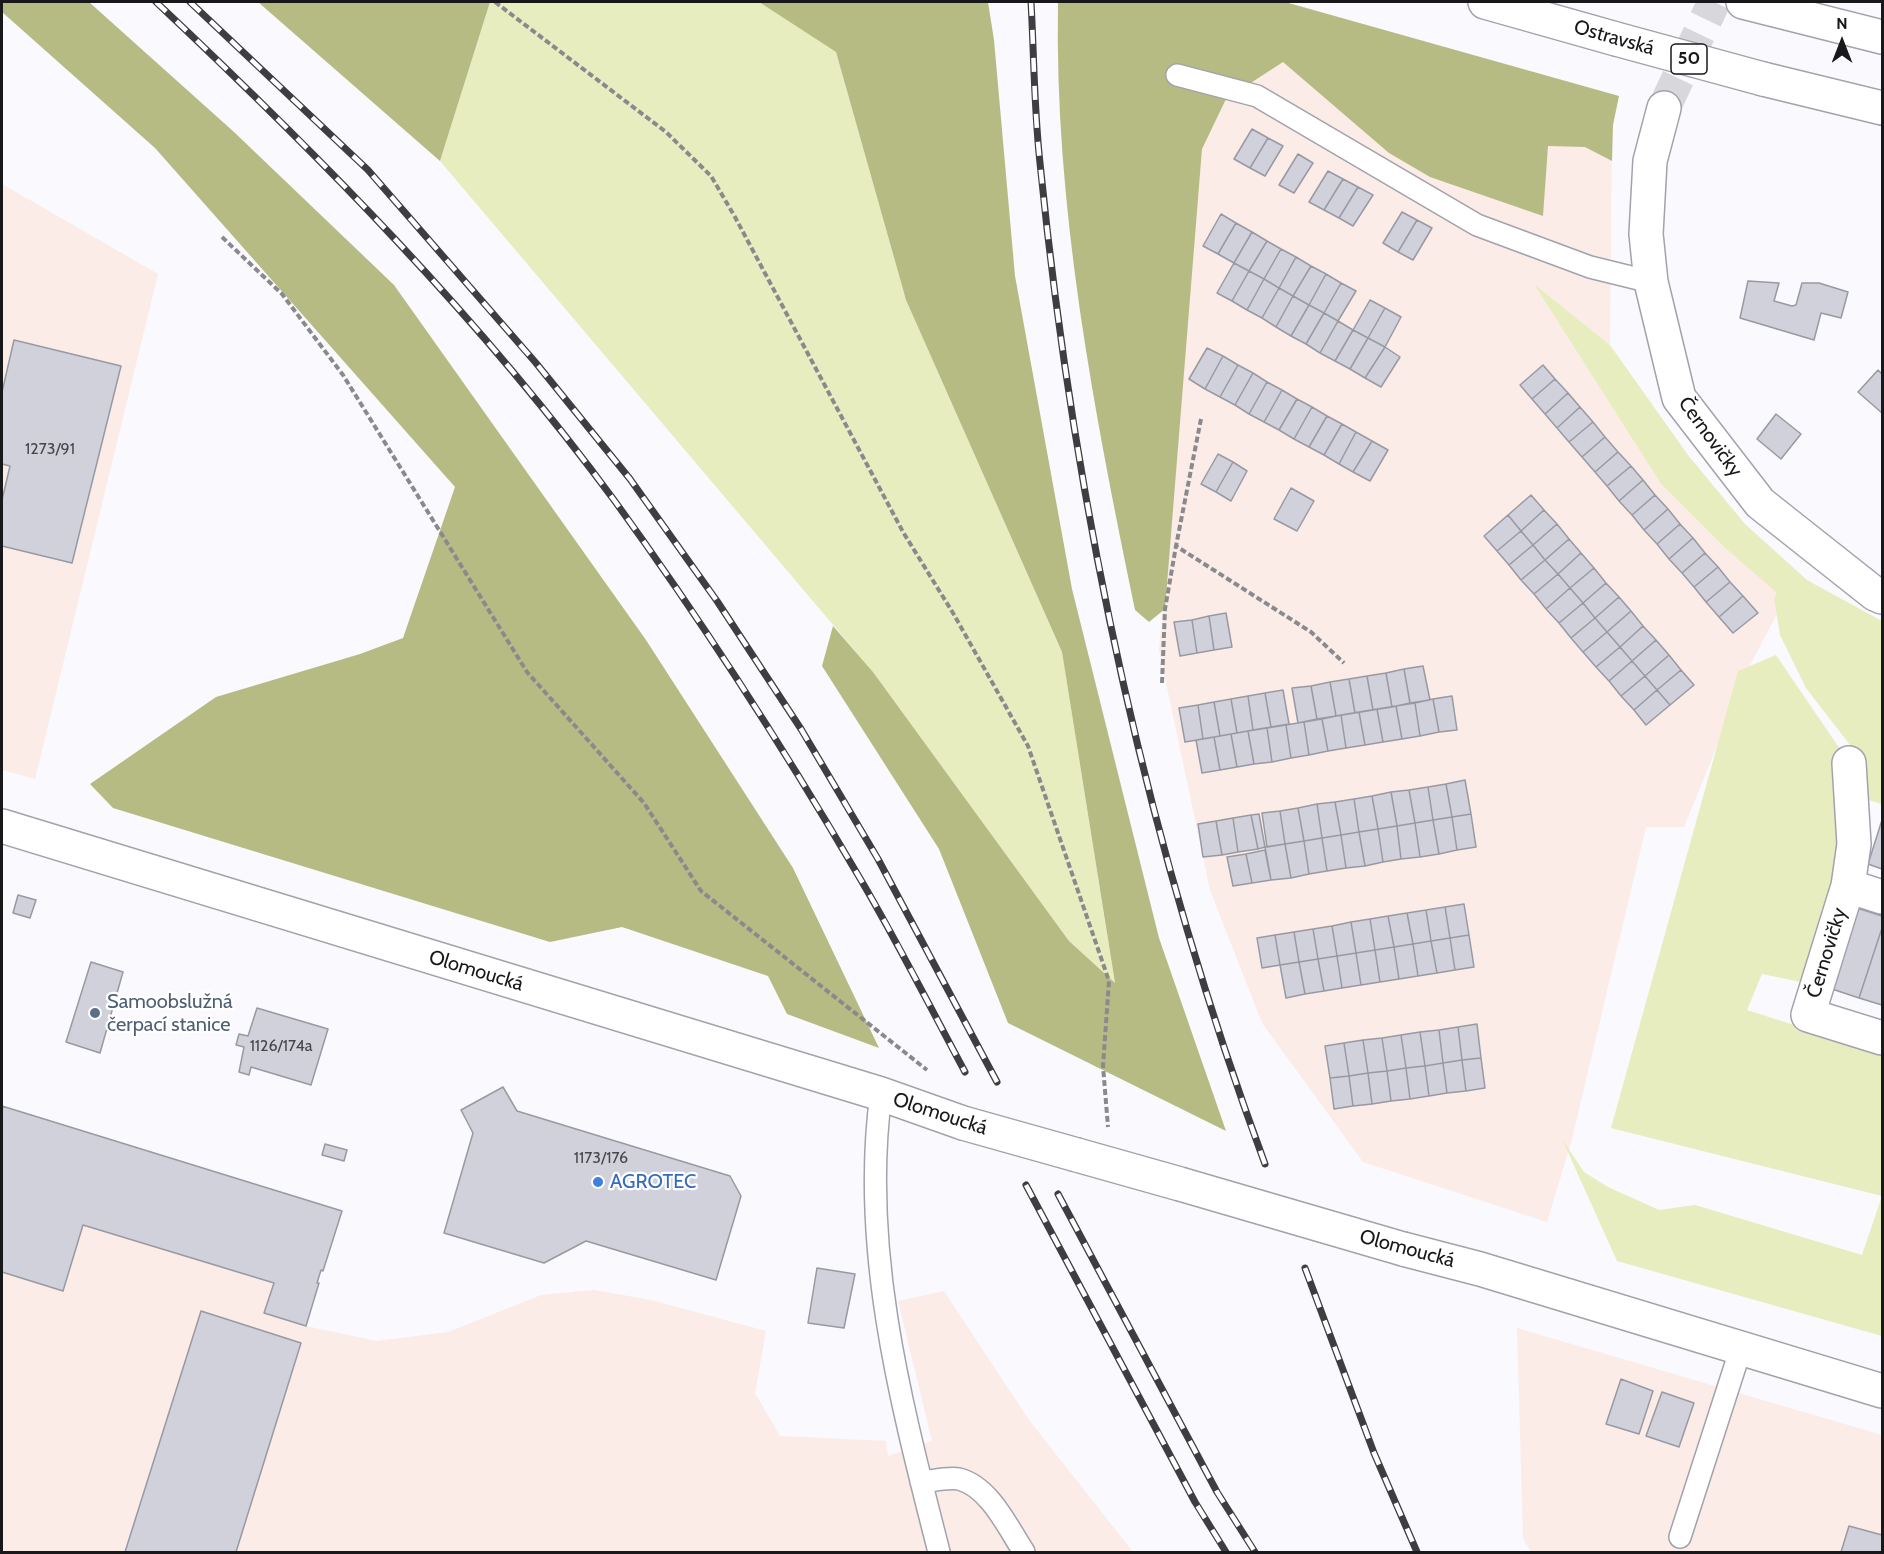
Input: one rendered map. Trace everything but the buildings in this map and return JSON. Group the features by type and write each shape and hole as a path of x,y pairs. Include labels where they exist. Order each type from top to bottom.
{"main road":[{"name":"Ostravská","path":"1485,2 1763,79 1882,108"},
{"path":"1743,2 1876,35"},
{"name":"Černovičky","path":"1664,108 1652,147 1646,234 1650,282 1679,398 1760,503 1875,594 1882,597"},
{"name":"Černovičky","path":"1849,763 1854,844 1848,886 1808,1015 1882,1038"},
{"name":"Olomoucká","path":"2,826 881,1094 963,1122 1403,1249 1480,1269 1882,1391"},
{"name":"Černovičky","path":"1848,886 1882,897"}],"lane":[{"path":"1177,75 1257,96 1477,225 1590,267 1650,282"},
{"path":"881,1094 874,1198 879,1261 888,1326 921,1482 939,1552"},
{"path":"1680,1536 1741,1348"},
{"path":"921,1482 958,1479 975,1487 988,1497 1024,1552"}],"path":[{"path":"495,2 666,132 711,177 735,217 903,532 953,613 1028,746 1109,981 1103,1066 1108,1130 1091,1159"},
{"path":"222,237 282,294 343,375 527,672 644,802 701,891 930,1072"},
{"path":"1162,683 1165,609 1201,419"},
{"path":"1176,546 1311,632 1344,663"}],"shaded area":[{"path":"1207,4 1612,128 1610,345 1536,286 1661,484 1725,548 1785,599 1751,663 1684,827 1646,827 1571,1143 1547,1222 1363,1162 1262,1023 1210,890 1159,650 1202,149"},
{"path":"2,184 158,274 35,779 2,770"},
{"path":"2,1106 342,1211 323,1271 317,1282 319,1283 306,1326 376,1341 448,1332 541,1295 594,1290 651,1300 766,1331 755,1393 780,1436 886,1441 888,1456 932,1441 898,1301 944,1291 1029,1420 1133,1552 2,1552"},
{"path":"1517,1328 1882,1435 1882,1552 1531,1552 1523,1538"}],"green space":[{"path":"2,2 89,2 234,132 394,285 646,640 793,868 879,1048 787,1014 768,976 622,927 550,942 113,808 90,784 216,697 360,654 403,638 455,487 155,148 2,12"},
{"path":"258,2 490,2 440,161"},
{"path":"490,2 759,2 836,52 906,300 1062,652 1115,984 1069,941 873,672 440,161"},
{"path":"759,2 988,2 994,40 1015,276 1072,589 1159,938 1226,1131 1008,1023 939,849 822,666 833,626 873,672 1069,941 1115,983 1062,652 906,300 836,52"},
{"path":"1058,2 1285,2 1619,96 1613,125 1612,161 1585,147 1548,146 1543,216 1430,177 1389,153 1283,62 1226,99 1202,149 1165,609 1149,622 1135,610 1105,460 1080,308 1063,155 1058,79"},
{"path":"1534,284 1610,345 1688,455 1745,524 1807,580 1882,621 1882,804 1855,796 1857,754 1806,688 1780,635 1774,598 1777,593 1725,548 1661,484"},
{"path":"1776,655 1844,755 1848,842 1806,983 1762,974 1747,1010 1882,1053 1882,1196 1611,1128 1738,671"},
{"path":"1562,1139 1584,1172 1608,1187 1659,1210 1695,1205 1862,1255 1882,1196 1882,1336 1617,1261"}],"tunnel":[{"path":"1664,108 1714,2"}],"railway":[{"path":"156,2 278,119 396,240 509,367 614,500 710,638 801,779 886,924 965,1072"},
{"path":"190,2 368,170 536,363 630,479 717,601 801,729 878,859 997,1082"},
{"path":"1031,2 1038,143 1055,290 1073,418 1095,544 1150,796 1184,920 1265,1164"},
{"path":"1026,1185 1195,1502 1226,1552"},
{"path":"1058,1194 1217,1492 1255,1552"},
{"path":"1305,1268 1374,1453 1417,1552"}],"place":[{"name":"Samoobslužná čerpací stanice","path":"95,1013"},
{"name":"AGROTEC","path":"598,1182"}]}
